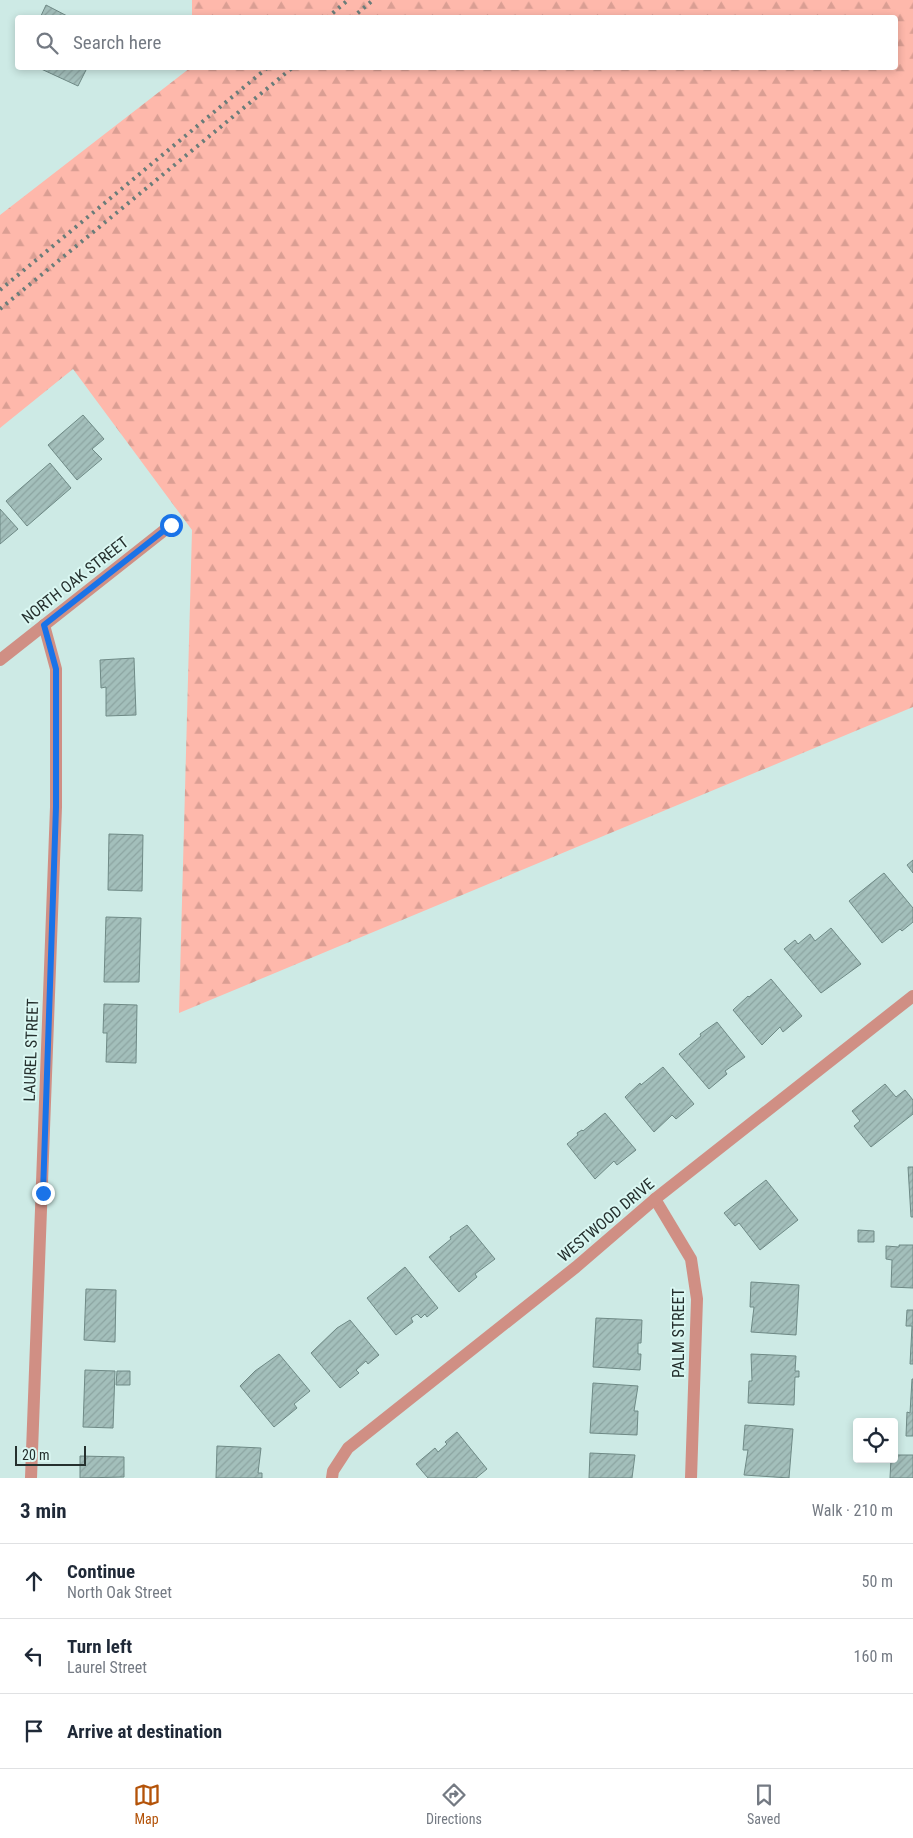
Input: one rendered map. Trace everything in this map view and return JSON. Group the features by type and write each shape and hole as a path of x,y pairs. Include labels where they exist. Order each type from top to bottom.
{"street":[{"name":"NORTH OAK STREET","path":"0,660 171,525"},
{"name":"LAUREL STREET","path":"32,1478 56,807 56,669 44,625"},
{"name":"WESTWOOD DRIVE","path":"332,1478 333,1471 348,1448 576,1267 655,1199 911,1002"},
{"name":"PALM STREET","path":"655,1199 691,1259 697,1299 691,1478"}],"green space":[{"path":"192,0 913,0 913,707 179,1013 192,530 73,369 0,428 0,215 187,70 898,70 898,15 192,15"}],"building":[{"path":"46,5 65,15 41,15"},
{"path":"43,70 86,70 78,86"},
{"path":"83,415 104,439 92,449 102,459 77,480 48,445"},
{"path":"50,463 71,488 27,526 6,501"},
{"path":"0,509 18,529 0,544"},
{"path":"134,658 136,715 106,716 106,687 101,688 100,660"},
{"path":"109,834 143,835 142,891 108,890"},
{"path":"913,860 913,873 907,865"},
{"path":"884,873 913,908 913,922 882,943 849,901"},
{"path":"106,917 141,918 139,982 104,982"},
{"path":"831,928 861,964 821,993 784,949 795,940 798,944 810,934 815,941"},
{"path":"771,979 802,1016 783,1032 780,1027 762,1045 733,1010"},
{"path":"104,1004 137,1005 136,1063 106,1062 107,1033 103,1033"},
{"path":"717,1022 745,1057 725,1071 727,1074 709,1089 679,1054 701,1036 700,1034"},
{"path":"663,1067 694,1104 676,1119 672,1115 654,1132 625,1097 640,1083 641,1085"},
{"path":"885,1084 896,1097 905,1090 913,1100 913,1114 871,1147 854,1126 860,1121 852,1111"},
{"path":"605,1113 636,1150 617,1165 614,1161 595,1179 567,1144 578,1135 577,1133 583,1131"},
{"path":"908,1167 913,1167 913,1217 911,1217"},
{"path":"766,1180 798,1220 760,1250 739,1223 735,1226 724,1213"},
{"path":"467,1225 495,1259 475,1274 477,1277 459,1292 429,1257 451,1239 450,1237"},
{"path":"858,1230 874,1231 874,1242 858,1242"},
{"path":"899,1245 913,1245 913,1288 891,1287 892,1260 886,1259 886,1246 899,1247"},
{"path":"405,1267 438,1308 427,1317 425,1314 421,1318 417,1314 411,1318 413,1322 396,1335 367,1298"},
{"path":"751,1282 799,1285 796,1335 751,1332 754,1307 750,1307"},
{"path":"86,1289 116,1290 115,1342 84,1340"},
{"path":"907,1310 913,1310 913,1364 910,1364 912,1326 906,1326"},
{"path":"596,1318 642,1320 641,1343 638,1343 638,1354 641,1354 640,1370 593,1367"},
{"path":"350,1320 379,1355 368,1364 366,1361 356,1370 359,1373 340,1388 311,1353 337,1328"},
{"path":"279,1354 310,1391 294,1404 297,1408 274,1427 240,1386 255,1371"},
{"path":"751,1354 796,1356 795,1371 799,1371 799,1377 795,1377 794,1405 748,1403 749,1381 752,1381"},
{"path":"85,1370 115,1371 113,1428 83,1427"},
{"path":"117,1371 130,1371 130,1385 116,1385"},
{"path":"912,1379 913,1436 906,1436 907,1412 910,1413"},
{"path":"593,1383 638,1386 634,1411 638,1411 637,1435 590,1433"},
{"path":"745,1425 793,1429 789,1478 744,1475 748,1450 743,1450"},
{"path":"457,1432 487,1469 476,1478 428,1478 416,1464 435,1448 438,1452 447,1444 445,1442"},
{"path":"217,1446 261,1448 258,1473 262,1473 262,1478 216,1478"},
{"path":"590,1453 635,1455 632,1478 589,1478"},
{"path":"898,1455 913,1455 913,1478 890,1478 891,1463 898,1463"},
{"path":"80,1456 124,1457 124,1477 80,1478"}],"railway":[{"path":"330,15 348,0"},
{"path":"356,15 373,0"},
{"path":"0,290 265,70"},
{"path":"0,309 290,70"}],"route":[{"path":"43,1193 56,807 56,669 44,625 171,525"}]}
